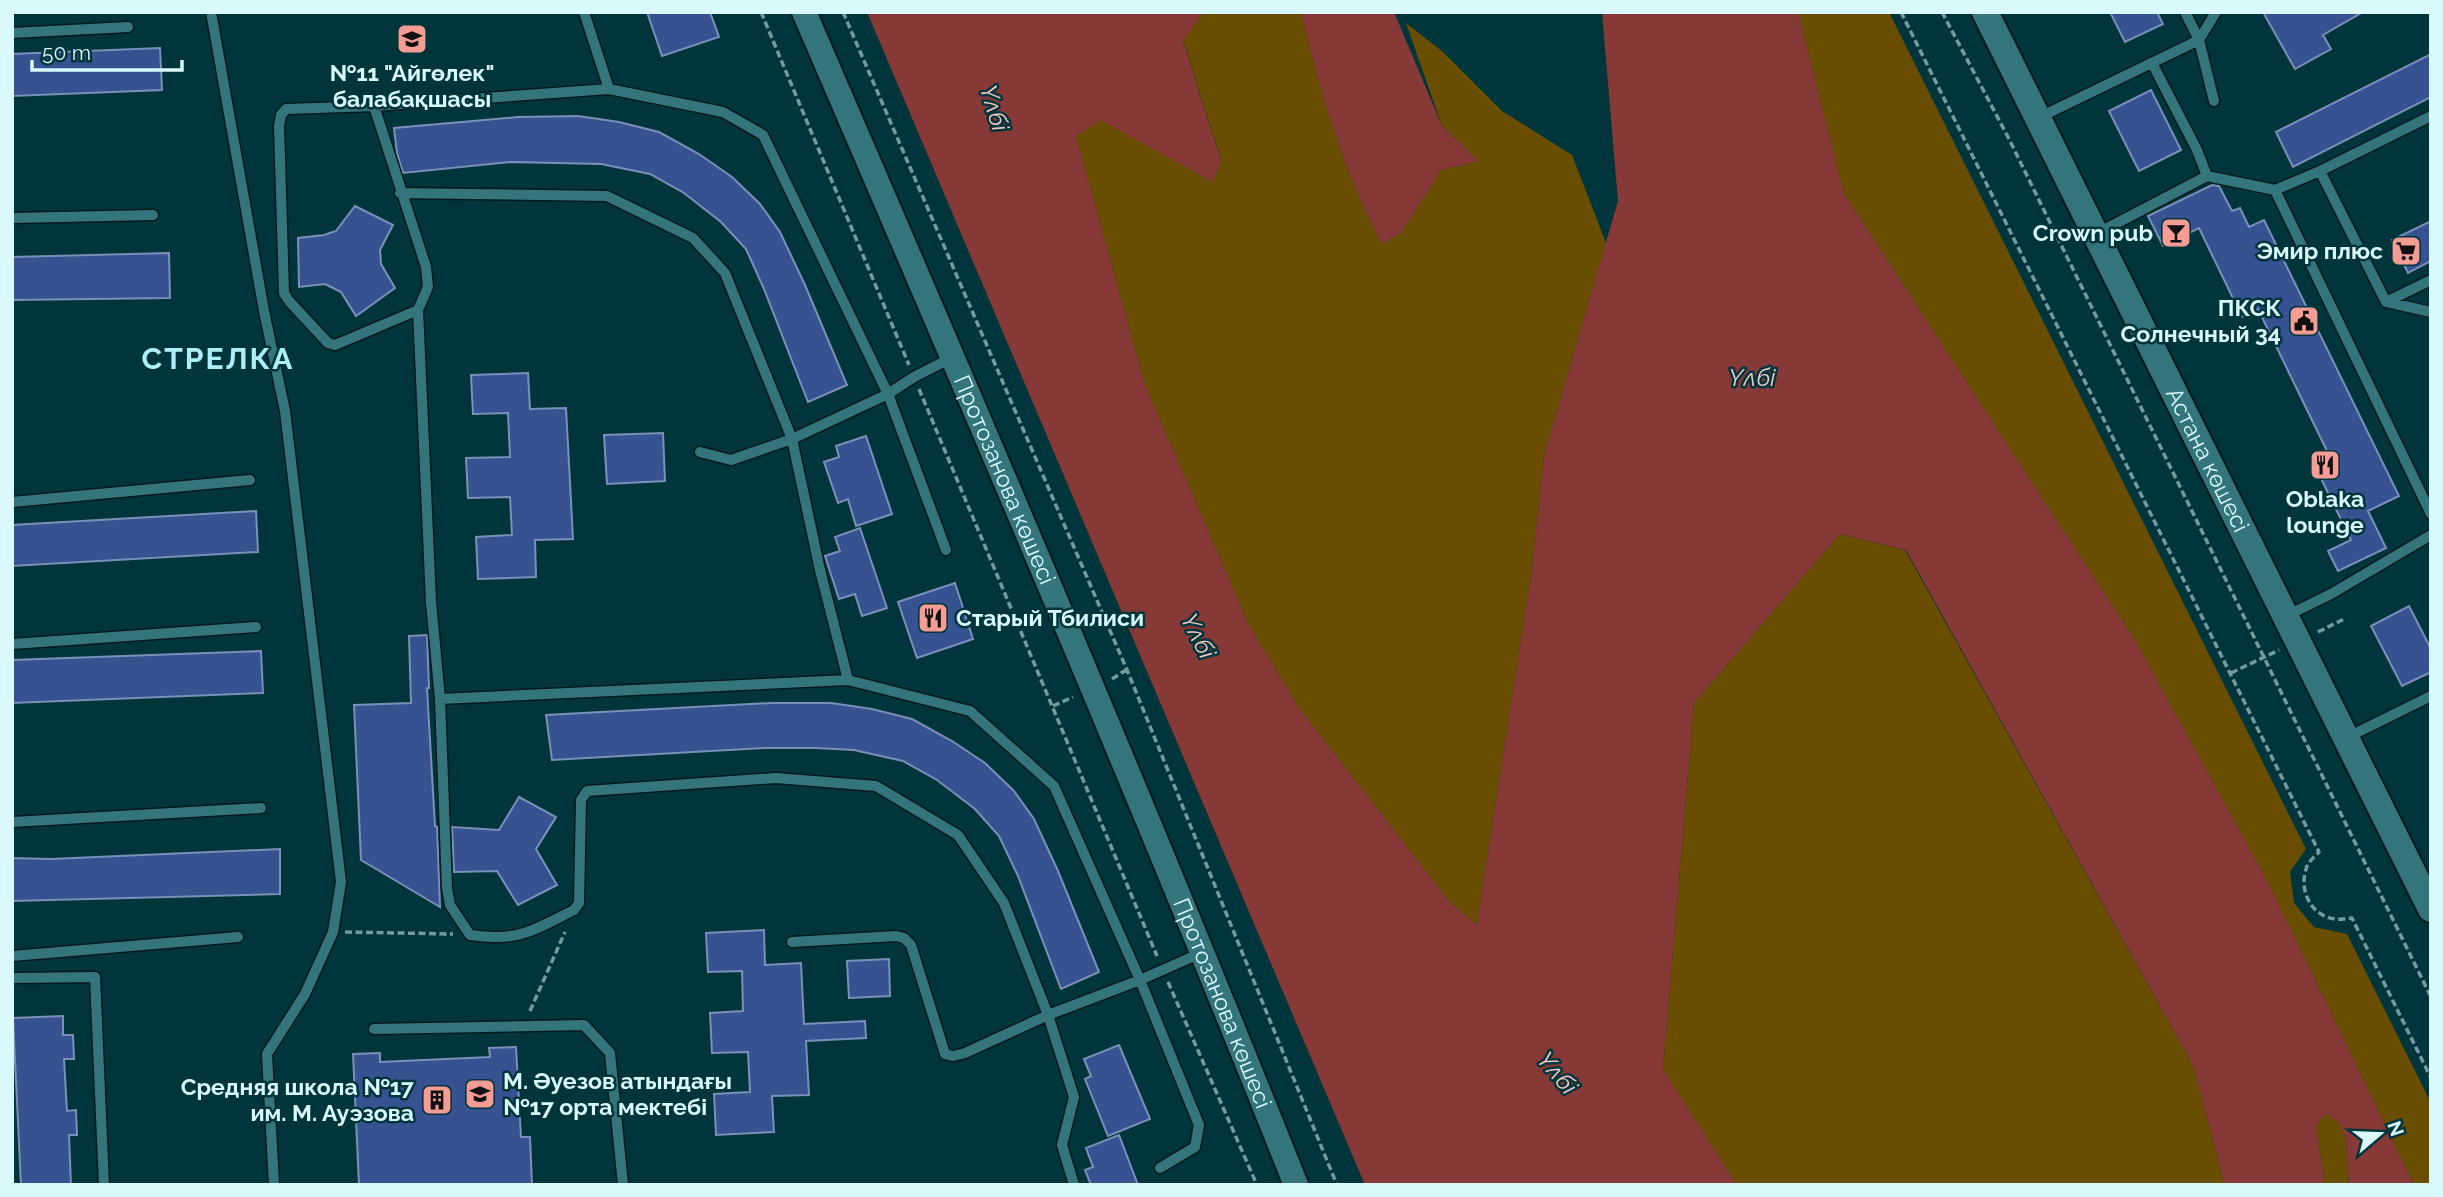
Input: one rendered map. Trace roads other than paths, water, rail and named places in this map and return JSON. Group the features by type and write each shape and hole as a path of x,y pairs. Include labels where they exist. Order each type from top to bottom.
{"main road":[{"name":"Астана көшесі","path":"1985,12 2431,909"}],"street":[{"name":"Протозанова көшесі","path":"804,12 953,357 1203,952 1296,1185"}],"lane":[{"path":"211,12 285,411 341,882 333,932 305,994 267,1054 274,1185"},
{"path":"584,12 609,89"},
{"path":"2185,12 2199,40 2214,101"},
{"path":"2038,119 2199,40 2216,12"},
{"path":"12,33 128,27"},
{"path":"2152,63 2197,150 2207,176"},
{"path":"418,310 335,345 328,343 289,302 284,293 279,126 281,115 286,109 374,106 609,89 723,112 763,135 888,394 946,550"},
{"path":"374,106 426,267 428,287 418,310 431,602 440,699 447,888 450,905 470,935 496,939 525,935 574,910 579,903 581,800 587,791 776,778 876,786 958,835 1004,903 1048,1015 1074,1097 1062,1145 1074,1185"},
{"path":"2095,234 2207,176 2274,190 2320,171 2431,116"},
{"path":"2320,171 2386,302"},
{"path":"2274,190 2431,514"},
{"path":"400,193 607,196 693,238 724,273 792,439 820,570 848,680"},
{"path":"12,218 153,215"},
{"path":"2386,302 2431,280"},
{"path":"2386,302 2431,312"},
{"path":"700,452 731,460 792,439 888,394 953,357"},
{"path":"12,502 250,480"},
{"path":"2285,616 2332,594 2431,535"},
{"path":"12,644 256,626"},
{"path":"440,699 848,680 970,711 1054,786 1140,980 1199,1125 1195,1147 1160,1168"},
{"path":"2346,738 2431,696"},
{"path":"12,822 261,808"},
{"path":"792,943 896,936 904,938 911,945 945,1054 953,1056 1203,952"},
{"path":"12,956 238,937"},
{"path":"12,978 95,977 104,1185"},
{"path":"374,1029 584,1025 610,1053 623,1185"}],"water":[{"name":"Үлбі","path":"867,12 1204,12 1183,41 1221,160 1213,182 1101,120 1076,136 1145,385 1249,625 1299,708 1449,901 1477,925 1532,570 1544,456 1618,201 1602,12 1798,12 1844,194 2136,642 2269,884 2414,1185 2349,1185 2346,1139 2339,1123 2325,1113 2316,1127 2325,1185 2225,1185 2193,1065 1906,550 1840,534 1694,703 1663,1069 1737,1185 1365,1185"},
{"path":"1301,12 1394,12 1442,126 1479,161 1441,170 1402,232 1382,244 1356,189 1334,131"}],"place":[{"name":"№11 \"Айгөлек\" балабақшасы","path":"412,39"},
{"name":"Crown pub","path":"2176,233"},
{"name":"Эмир плюс","path":"2406,251"},
{"name":"ПКСК Солнечный 34","path":"2304,321"},
{"name":"Oblaka lounge","path":"2325,465"},
{"name":"Старый Тбилиси","path":"933,618"},
{"name":"М. Әуезов атындағы №17 орта мектебі","path":"480,1094"},
{"name":"Средняя школа №17 им. М. Ауэзова","path":"437,1100"}],"district":[{"name":"СТРЕЛКА","path":"218,359"}]}
